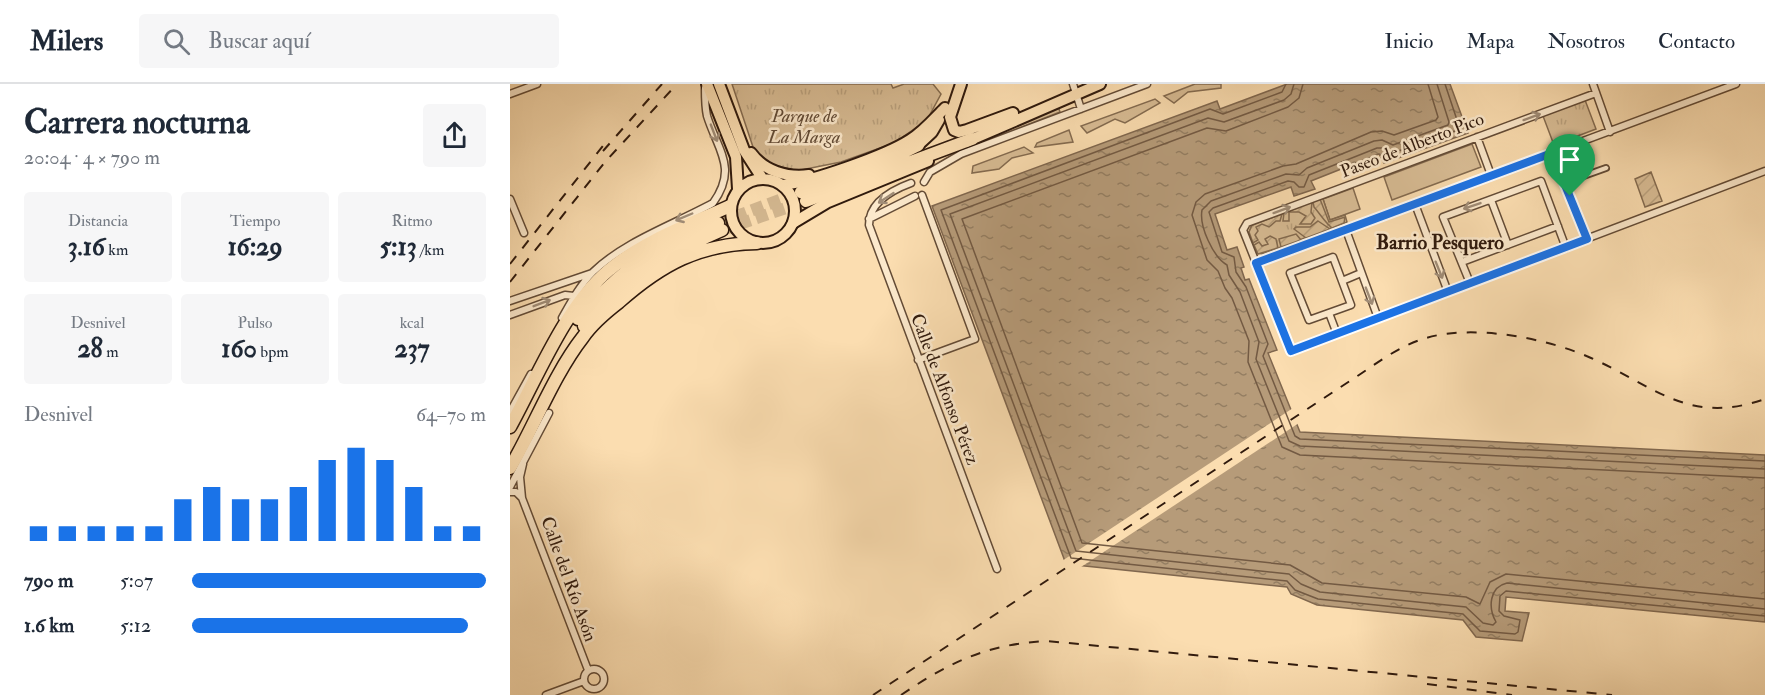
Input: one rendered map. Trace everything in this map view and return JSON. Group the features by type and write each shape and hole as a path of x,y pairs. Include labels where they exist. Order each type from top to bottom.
{"highway":[{"path":"918,145 804,196 972,139"},
{"path":"510,427 559,336 594,284 636,250 730,206"},
{"path":"510,439 560,345 575,321 603,289 634,263 670,243 720,227 663,256 631,276 603,302 568,349 510,458"},
{"path":"510,468 583,336 612,308 646,279 690,254 727,244 757,243"},
{"path":"618,254 636,250"},
{"path":"549,412 579,352 612,308"},
{"path":"533,371 544,364"}],"main road":[{"path":"706,84 736,157 738,189"},
{"path":"719,84 748,159 762,178"},
{"path":"918,145 932,132 955,84"},
{"path":"961,84 950,117 951,125 959,132 1059,100"},
{"path":"945,108 912,139 808,180 783,185 762,178 749,181 738,189 730,206 733,226 748,240 757,243 775,241 793,223 828,202 900,174 1059,100 1075,89 1101,84"},
{"path":"741,140 758,162 779,172 800,176 832,171"},
{"path":"783,185 794,202 793,223"}],"street":[{"path":"510,94 537,84"},
{"path":"510,412 574,296 593,272 618,254 676,220 713,203 719,194 727,172 707,114 706,84"},
{"path":"924,182 930,172 961,154 1146,84"},
{"path":"1593,84 1610,132"},
{"path":"1736,84 1256,263 1291,351 1765,171"},
{"path":"1075,89 1081,109"},
{"name":"Paseo de Alberto Pico","path":"1256,263 1243,230 1247,223 1596,93"},
{"path":"1477,137 1491,175"},
{"path":"1552,153 1587,239"},
{"path":"1564,183 1606,168"},
{"path":"1470,283 1443,217 1541,182 1566,248"},
{"path":"869,219 874,206 911,183"},
{"path":"869,219 919,196 975,339 918,360"},
{"path":"510,199 524,233"},
{"path":"1491,200 1508,245"},
{"path":"1416,204 1448,292"},
{"name":"Calle de Alfonso Pérez","path":"869,219 871,233 997,569"},
{"path":"1462,262 1558,226"},
{"path":"1346,230 1378,318"},
{"path":"1333,257 1342,280 1351,305 1309,320 1290,273 1333,257"},
{"path":"512,300 593,272"},
{"path":"1342,280 1361,273"},
{"path":"510,315 565,294 574,296"},
{"path":"1329,313 1336,334"},
{"path":"510,487 549,412"},
{"name":"Calle del Río Asón","path":"523,464 520,477 522,498 588,670"},
{"name":"Calle del Río Asón","path":"510,492 516,492 522,498"},
{"path":"546,695 584,681 588,670 597,669 603,674 603,683 596,692 584,681"}],"green space":[{"name":"Parque de La Marga","path":"732,84 891,84 893,88 904,84 933,84 941,94 927,120 894,143 841,162 796,171 771,164 754,150"},
{"path":"1195,84 1221,84 1221,88 1188,92 1174,103 1164,96"},
{"path":"1155,99 1160,103 1125,123 1115,119 1087,133 1081,126"},
{"path":"1585,100 1596,129 1554,145 1543,116"},
{"path":"1058,106 1060,112 963,150 962,148"},
{"path":"1069,130 1073,142 1035,147 1037,143"},
{"path":"1472,144 1481,167 1392,200 1384,177"},
{"path":"1024,147 1033,153 1012,158 999,169 972,173 973,166"},
{"path":"1651,172 1662,201 1645,207 1635,179"},
{"path":"1353,188 1360,209 1330,220 1323,199"},
{"path":"1320,199 1329,222 1345,217 1344,223 1332,228 1329,225 1314,207 1313,202"},
{"path":"1323,199 1330,220 1345,215 1347,222 1262,254 1256,252 1249,232 1252,225"},
{"path":"1312,202 1311,212 1315,218 1311,224 1300,224 1306,216 1299,212 1289,212 1289,221 1283,221 1284,213"},
{"path":"1282,214 1280,221 1276,221 1269,227 1262,224 1256,227 1258,231 1255,235 1258,240 1253,243 1249,232 1252,225"},
{"path":"1318,221 1330,229 1306,238 1294,229 1310,227"},
{"path":"1296,234 1301,240 1281,247 1279,239"},
{"path":"1270,236 1276,239 1278,248 1258,254 1254,245 1259,242 1262,246 1268,244 1265,239"}],"water":[{"path":"1287,84 1450,84 1468,133 1384,163 1379,154 1311,181 1315,189 1294,196 1291,187 1215,214 1227,250 1237,247 1244,267 1241,268 1245,280 1249,279 1277,350 1268,353 1300,432 1765,455 1765,622 1506,597 1505,611 1529,613 1522,641 1476,637 1463,620 1317,605 1291,594 1287,587 1066,564 932,206 1217,101 1220,109"}],"pier":[{"path":"1293,408 1299,423 1078,569 1066,567 1062,561"}],"tunnel":[{"path":"718,223 801,192"},
{"path":"722,230 806,201"}],"railway":[{"path":"603,151 662,84"},
{"path":"510,282 605,162 677,84"},
{"path":"510,264 606,142"},
{"path":"873,695 1383,359 1399,349 1426,338 1465,332 1487,333 1510,335 1553,344 1591,358 1673,399 1693,405 1714,408 1738,406 1765,399"},
{"path":"901,695 936,673 970,657 1006,646 1047,641 1612,695"},
{"path":"1427,684 1512,695"}],"district":[{"name":"Barrio Pesquero","path":"1440,242"}],"route":[{"path":"1552,153 1570,196 1587,239 1291,351 1256,263 1552,153"}]}
